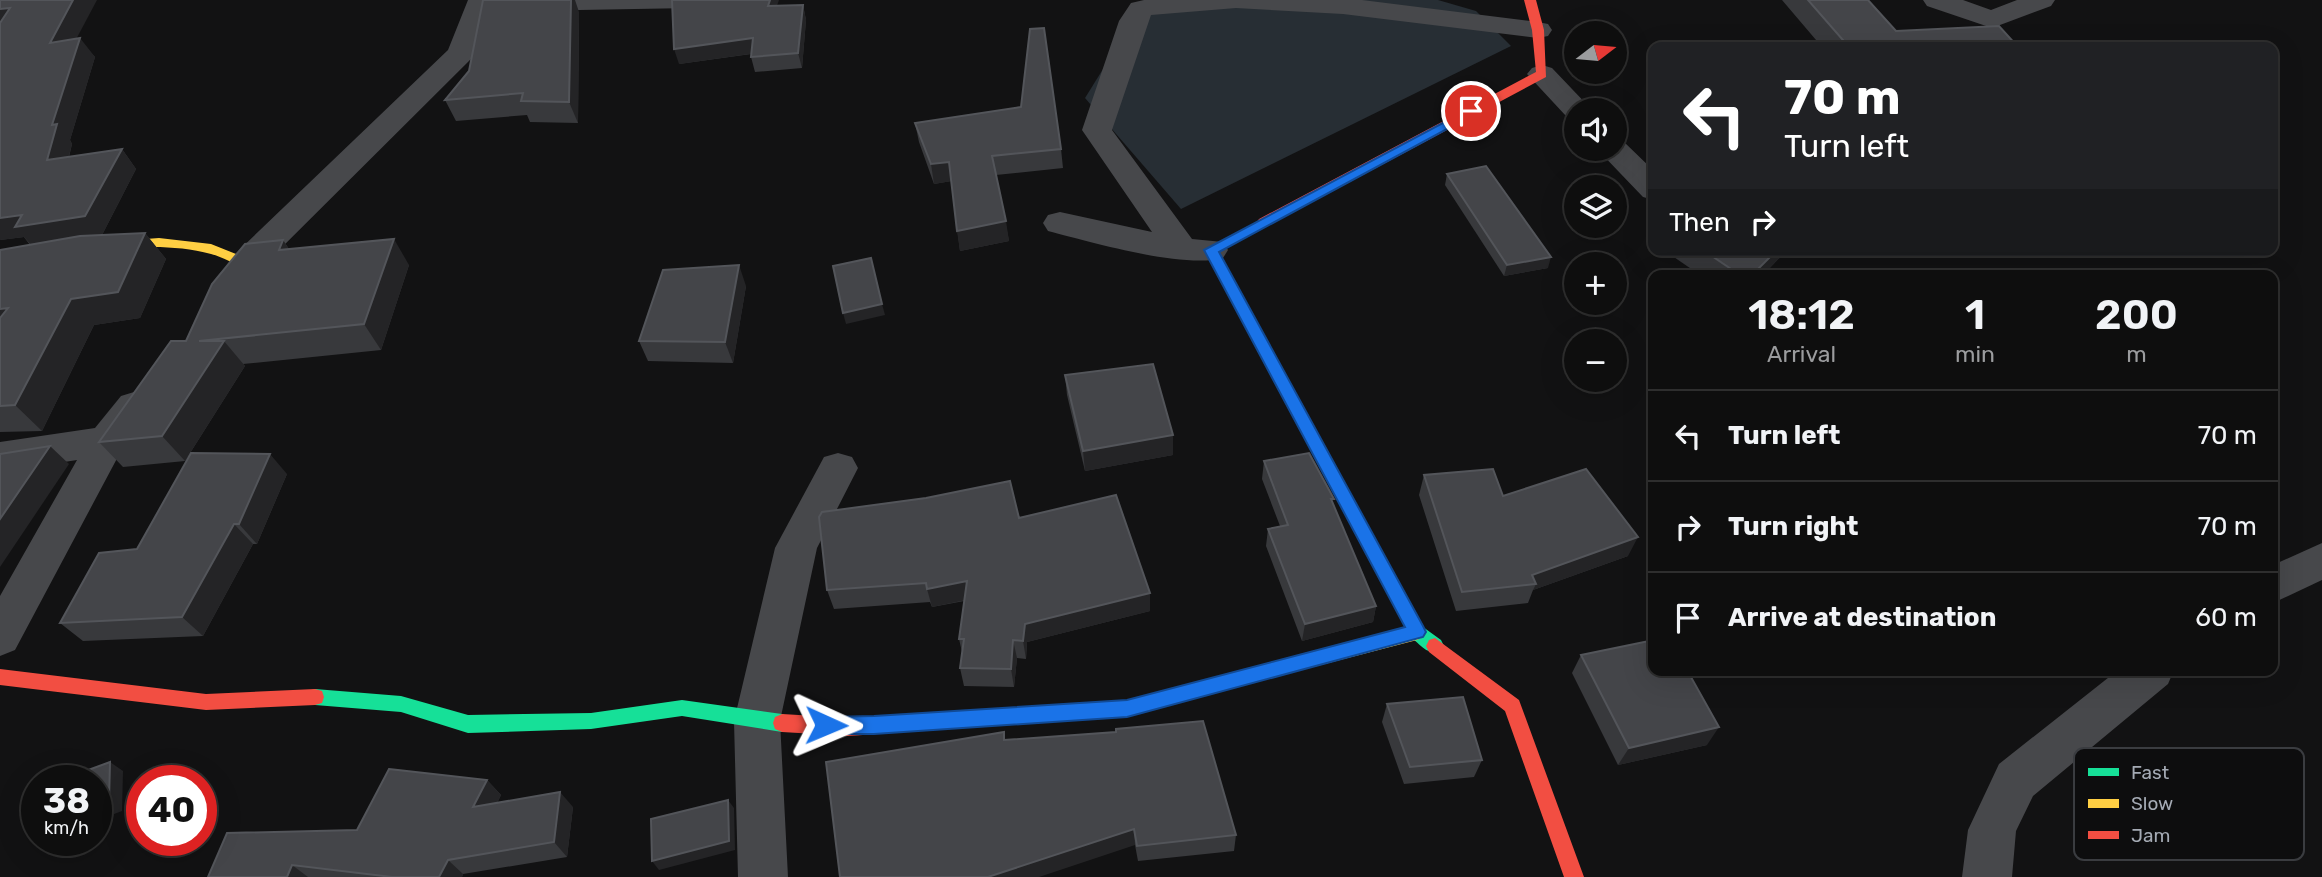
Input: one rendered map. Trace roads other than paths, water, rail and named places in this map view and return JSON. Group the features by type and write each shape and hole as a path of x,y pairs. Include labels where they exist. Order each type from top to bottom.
{"street":[{"path":"213,305 246,263 461,53 481,2 691,0"},
{"path":"1538,30 1343,6 1237,0 1163,4 1141,9 1133,21 1097,130 1196,250 1417,632 1512,706 1574,877"},
{"path":"1531,0 1538,30 1542,74 1565,98"},
{"path":"1937,0 1992,20 2041,0"},
{"path":"1060,223 1196,250 1542,74"},
{"path":"1625,161 1648,184"},
{"path":"0,266 86,250 142,245 206,248 246,263"},
{"path":"0,637 107,441 156,378"},
{"path":"0,457 107,441"},
{"path":"763,877 757,721 796,548 838,468"},
{"path":"2278,583 2322,561"},
{"path":"0,677 206,702 307,696 401,704 468,724 591,721 682,708 757,721 849,726 1127,708 1417,632"},
{"path":"1987,877 1992,830 2016,780 2145,676"}]}
